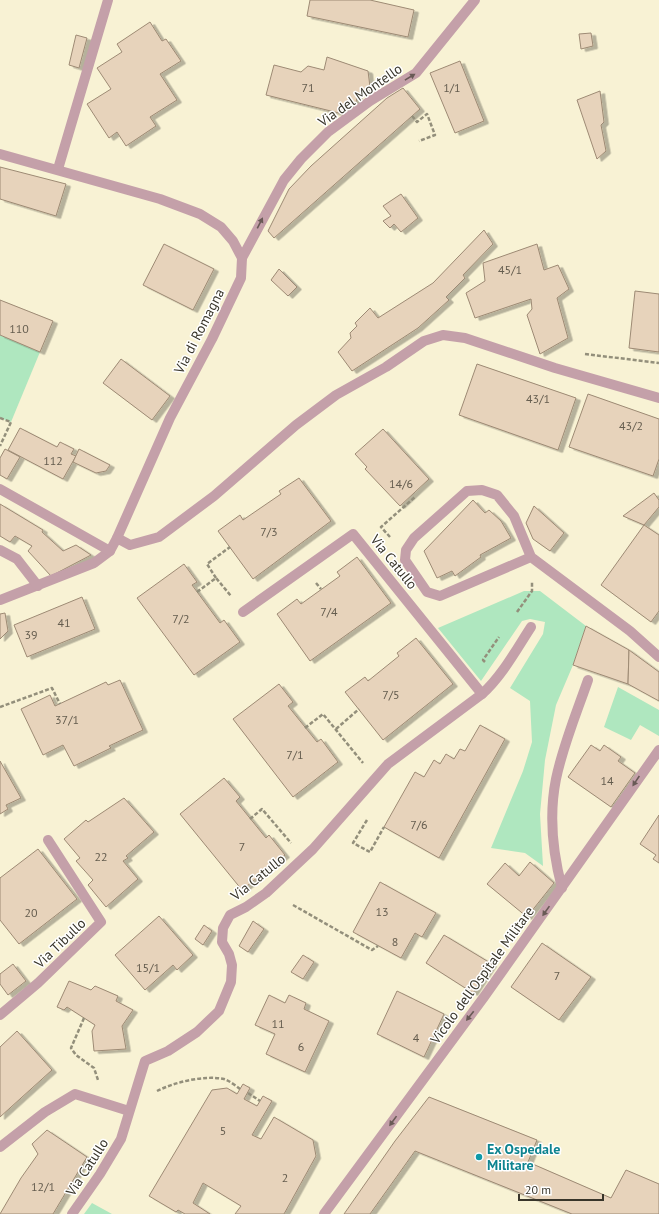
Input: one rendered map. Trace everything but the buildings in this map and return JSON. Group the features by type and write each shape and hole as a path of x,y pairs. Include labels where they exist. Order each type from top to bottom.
{"street":[{"path":"58,170 108,0"},
{"name":"Via del Montello","path":"242,258 284,180 301,159 328,132 370,102 416,73 475,0"},
{"path":"0,154 160,199 200,214 221,227 233,241 242,258"},
{"name":"Via di Romagna","path":"0,600 94,563 110,551 170,418 212,339 241,278 242,258"},
{"path":"117,538 130,546 159,537 214,496 285,434 336,396 386,368 424,341 443,335 465,338 555,368 659,398"},
{"path":"0,489 110,551"},
{"path":"531,557 440,596 427,592 405,560 406,550 414,538 468,491 482,490 496,495 514,516 531,557 630,631 659,657"},
{"name":"Via Catullo","path":"243,612 353,534 482,694"},
{"path":"0,550 17,559 38,586"},
{"name":"Via Catullo","path":"72,1214 122,1139 129,1111 145,1061 168,1050 197,1032 219,1011 231,982 232,965 229,954 222,942 223,928 230,915 246,908 266,893 304,858 388,764 491,686 531,628"},
{"path":"562,888 557,870 553,818 556,779 588,680"},
{"name":"Vicolo dell'Ospitale Militare","path":"324,1214 484,997 659,750"},
{"name":"Via Tibullo","path":"0,1015 38,983 101,922 48,840"},
{"path":"0,1147 45,1112 75,1094 129,1111"}],"path":[{"path":"412,116 417,122 427,114 435,136 419,141"},
{"path":"581,354 659,363"},
{"path":"0,418 11,422 0,446"},
{"path":"414,497 381,527 389,538 405,525 414,538"},
{"path":"230,547 207,564 243,612"},
{"path":"197,592 216,578"},
{"path":"0,707 52,688 60,704"},
{"path":"336,729 359,710"},
{"path":"305,728 323,714 376,778"},
{"path":"250,819 262,809 304,858"},
{"path":"368,819 353,843 364,849 370,852 384,827"},
{"path":"293,905 372,950 378,946"},
{"path":"84,1018 70,1048 76,1055 94,1068 98,1081 91,1099"},
{"path":"129,1111 152,1093 171,1084 199,1079 225,1079 240,1089"},
{"path":"248,1093 260,1101"}],"green space":[{"path":"0,335 40,352 11,422 0,418"},
{"path":"524,591 540,591 586,626 573,665 556,705 545,760 540,814 543,866 525,853 491,848 523,771 532,742 530,701 510,688 543,634 545,622 530,619 522,621 481,681 438,628"},
{"path":"618,687 659,710 659,736 640,725 631,740 604,727"},
{"path":"92,1203 112,1214 84,1214"}],"place":[{"name":"Ex Ospedale Militare","path":"479,1157"}]}
